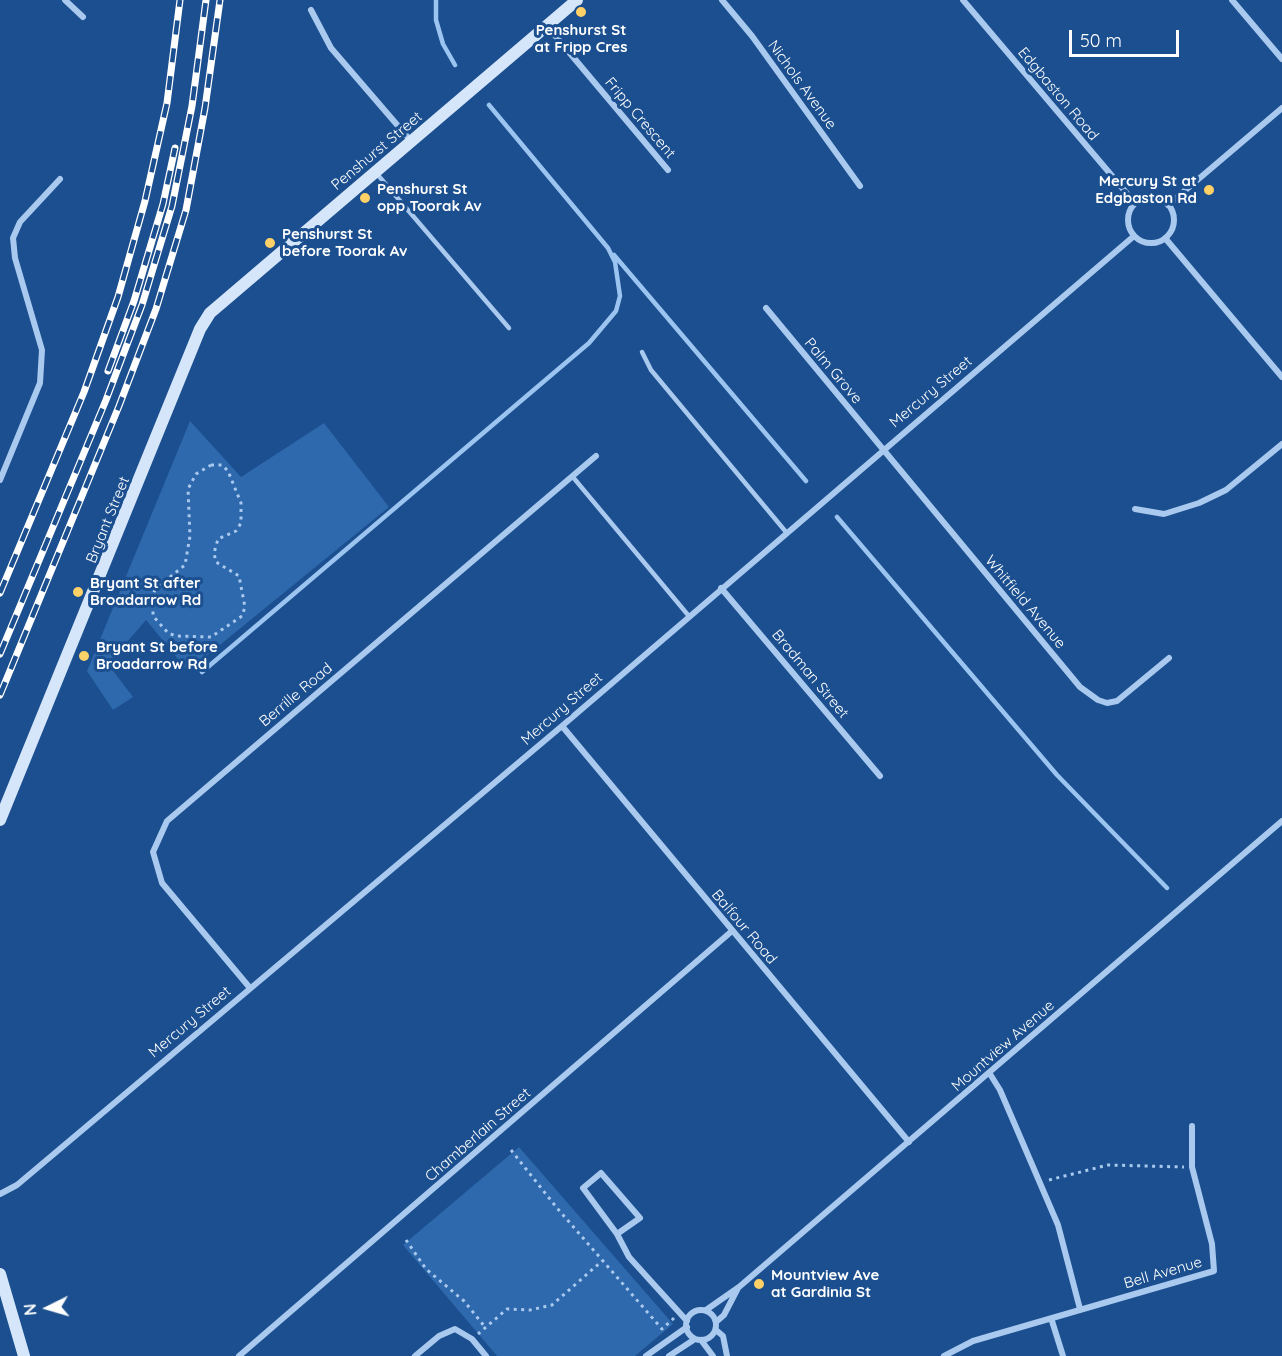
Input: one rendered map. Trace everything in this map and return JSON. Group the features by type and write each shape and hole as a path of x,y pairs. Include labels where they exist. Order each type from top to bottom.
{"street":[{"path":"64,0 83,17"},
{"name":"Penshurst Street","path":"200,329 217,307 577,0"},
{"name":"Nichols Avenue","path":"722,0 752,36 860,186"},
{"name":"Edgbaston Road","path":"963,0 1135,203"},
{"path":"1232,0 1282,59"},
{"path":"311,10 331,48 411,141"},
{"name":"Fripp Crescent","path":"547,26 668,170"},
{"path":"1168,206 1282,108"},
{"path":"0,480 40,383 42,350 15,258 13,238 20,222 60,179"},
{"path":"1148,197 1162,201 1168,206 1173,226 1165,238 1153,243 1134,236 1128,223 1128,216 1135,203 1148,197"},
{"name":"Mercury Street","path":"0,1194 17,1185 562,726 688,615 1134,236"},
{"path":"1165,238 1282,377"},
{"name":"Palm Grove","path":"766,308 883,449"},
{"name":"Bryant Street","path":"0,820 200,329"},
{"path":"1135,509 1164,514 1200,503 1226,490 1282,444"},
{"name":"Whitfield Avenue","path":"883,449 1080,687 1098,700 1107,703 1117,701 1169,658"},
{"name":"Berrille Road","path":"250,988 162,883 153,852 167,821 596,456"},
{"name":"Bradman Street","path":"721,588 880,776"},
{"name":"Balfour Road","path":"562,726 909,1142"},
{"name":"Mountview Avenue","path":"706,1310 739,1287 990,1074 1282,821"},
{"name":"Chamberlain Street","path":"239,1356 732,931"},
{"path":"990,1074 1000,1090 1058,1224 1080,1309"},
{"name":"Bell Avenue","path":"945,1356 973,1341 1052,1321 1080,1309 1214,1271 1212,1244 1192,1167 1192,1126"},
{"path":"617,1234 640,1218 601,1173 583,1188 617,1234 629,1257 680,1314 713,1356"},
{"path":"1,1280 24,1356"},
{"name":"Mountview Avenue","path":"717,1322 724,1315 739,1287"},
{"path":"646,1356 687,1324 694,1311 706,1310 717,1322 716,1330 710,1337 698,1339 669,1356"},
{"path":"1052,1321 1063,1356"},
{"path":"415,1356 438,1336 454,1329 472,1340 486,1356"},
{"path":"716,1330 723,1336 727,1356"}],"lane":[{"path":"375,172 509,328"},
{"path":"642,352 651,370 786,532"},
{"path":"572,476 688,615"}],"path":[{"path":"211,465 222,465 228,471 241,503 241,523 236,531 218,539 214,553 216,562 239,576 243,583 245,607 242,616 211,637 203,639 168,633 153,616 155,589 185,565 190,536 188,489 196,474 211,465"},
{"path":"511,1150 602,1261 662,1329 680,1314"},
{"path":"1041,1181 1108,1165 1192,1167"},
{"path":"406,1240 426,1269 464,1301 486,1327"},
{"path":"472,1340 507,1309 530,1310 552,1305 602,1261"}],"shaded area":[{"path":"190,421 241,477 324,423 389,507 188,671 146,620 108,664 133,697 113,710 87,671"},
{"path":"519,1147 673,1324 635,1356 497,1356 403,1245"}],"waterway":[{"path":"436,0 436,20 443,44 455,65"},
{"path":"489,105 608,248"},
{"path":"202,672 589,343 616,311 620,296 615,262 608,248"},
{"path":"614,255 806,481"},
{"path":"837,517 1057,775 1167,888"}],"railway":[{"path":"0,593 84,392 118,297 145,201 167,103 180,0"},
{"path":"0,654 106,400 142,305 172,206 192,106 206,0"},
{"path":"0,695 119,406 156,309 186,210 205,108 220,0"},
{"path":"108,371 134,301 163,204 175,148"}],"place":[{"name":"Penshurst St at Fripp Cres","path":"581,12"},
{"name":"Mercury St at Edgbaston Rd","path":"1209,190"},
{"name":"Penshurst St opp Toorak Av","path":"365,198"},
{"name":"Penshurst St before Toorak Av","path":"270,243"},
{"name":"Bryant St after Broadarrow Rd","path":"78,592"},
{"name":"Bryant St before Broadarrow Rd","path":"84,656"},
{"name":"Mountview Ave at Gardinia St","path":"759,1284"}]}
